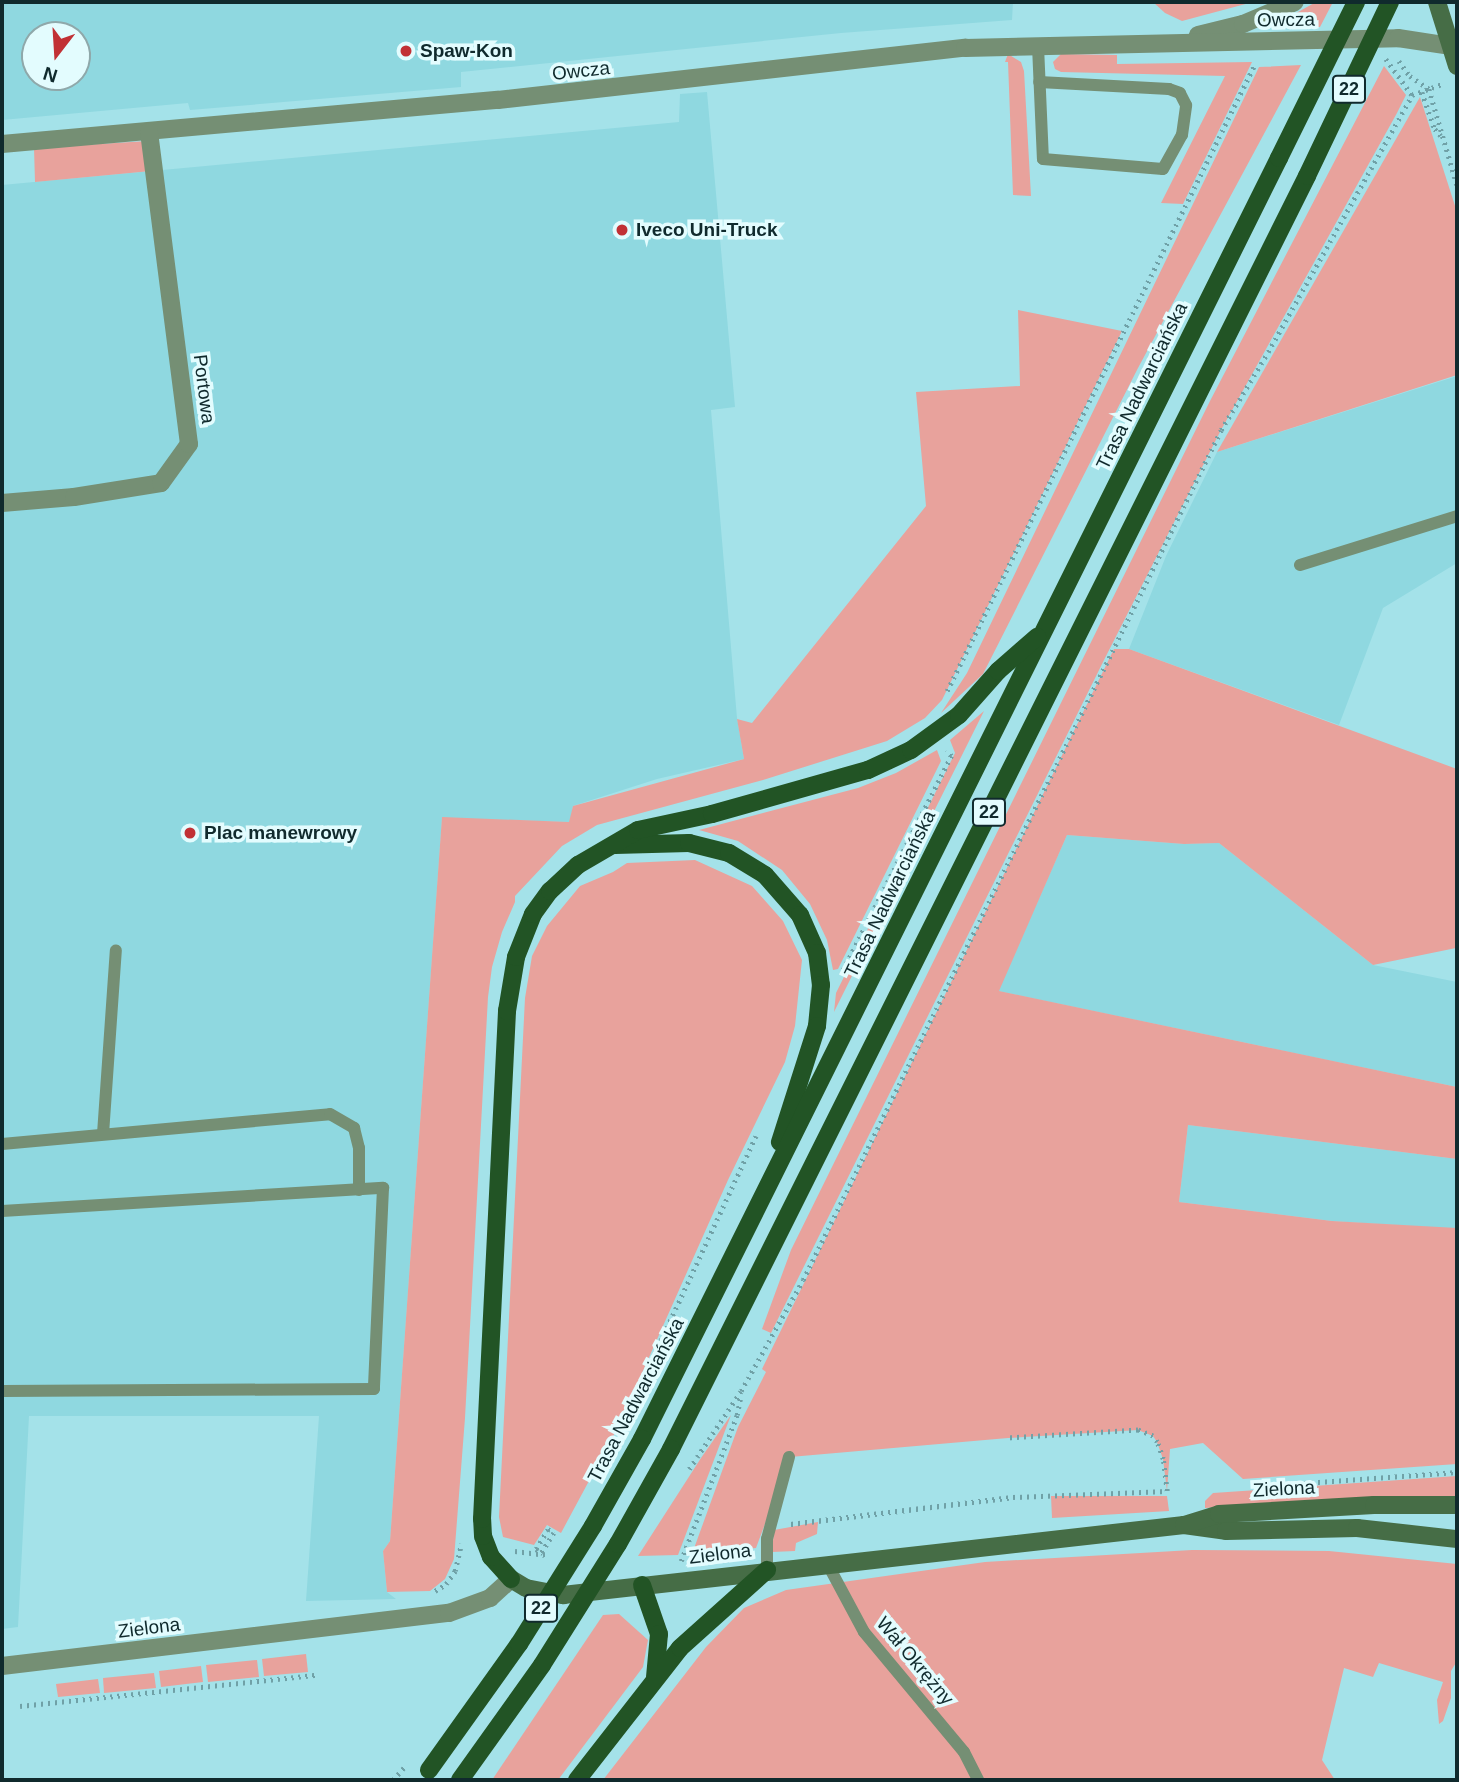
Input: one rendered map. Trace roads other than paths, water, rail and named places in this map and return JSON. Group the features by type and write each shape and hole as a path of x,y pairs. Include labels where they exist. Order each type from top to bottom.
{"main road":[{"name":"Trasa Nadwarciańska","path":"425,1775 519,1644 593,1525 642,1439 1356,2"},
{"name":"22","path":"460,1780 542,1665 618,1544 671,1449 1307,176 1390,2"},
{"path":"511,1579 486,1547 483,1536 483,1500 506,1038 512,975 526,927 545,896 578,865 638,830 712,814 868,770 911,750 959,715 998,671 1044,632"},
{"path":"615,845 689,843 729,853 746,862 778,887 800,915 810,934 817,953 821,985 817,1026 760,1202"},
{"path":"577,1780 654,1680 694,1634 767,1570"},
{"path":"642,1585 659,1634 654,1680"}],"street":[{"name":"Owcza","path":"1163,43 1243,24 1295,2"},
{"path":"1437,2 1457,66"},
{"name":"Owcza","path":"2,144 668,83 965,48 1393,38 1451,46"},
{"name":"Portowa","path":"2,503 161,483 189,444 149,132"},
{"name":"Zielona","path":"2,1666 449,1613 490,1598 511,1579 526,1588 564,1595 827,1563 1184,1525 1219,1514 1374,1505 1457,1505"},
{"path":"1184,1525 1226,1531 1357,1528 1457,1539"}],"lane":[{"path":"1038,46 1043,159 1163,169 1182,135 1186,105 1180,93 1168,89 1040,82"},
{"path":"1300,565 1457,516"},
{"path":"103,1134 116,950"},
{"path":"2,1144 330,1114 354,1128 359,1148 359,1190"},
{"path":"2,1211 383,1188 374,1389 2,1391"},
{"path":"767,1570 765,1552 789,1457"},
{"name":"Wał Okrężny","path":"827,1563 864,1632 964,1752 978,1780"}],"place":[{"name":"Spaw-Kon","path":"406,51"},
{"name":"Iveco Uni-Truck","path":"622,230"},
{"name":"Plac manewrowy","path":"190,833"}]}
